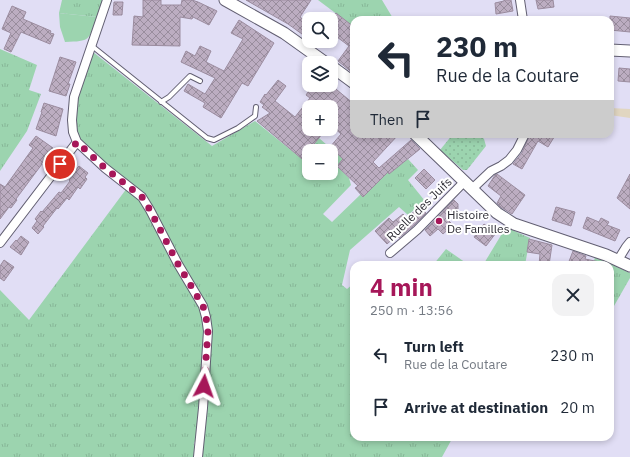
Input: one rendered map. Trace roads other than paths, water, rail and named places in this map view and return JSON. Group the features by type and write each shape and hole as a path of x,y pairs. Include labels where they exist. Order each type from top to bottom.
{"street":[{"path":"107,0 74,97 72,120 73,132 77,142 105,168 142,197 178,264 203,306 206,317 207,346 198,457"},
{"path":"225,0 284,33 316,56"},
{"path":"520,0 522,16"},
{"path":"614,50 630,51"},
{"path":"338,71 350,80"},
{"path":"419,138 497,214 514,224 606,255 630,266"},
{"name":"Ruelle des Juifs","path":"390,252 468,186 509,160 517,150 522,138"},
{"path":"0,243 77,142"},
{"path":"618,260 630,242"}],"lane":[{"path":"92,46 207,138 214,140 238,128 255,116 256,107"},
{"path":"161,102 169,97 190,76 200,81"}],"place":[{"name":"Histoire De Familles","path":"439,221"}]}
